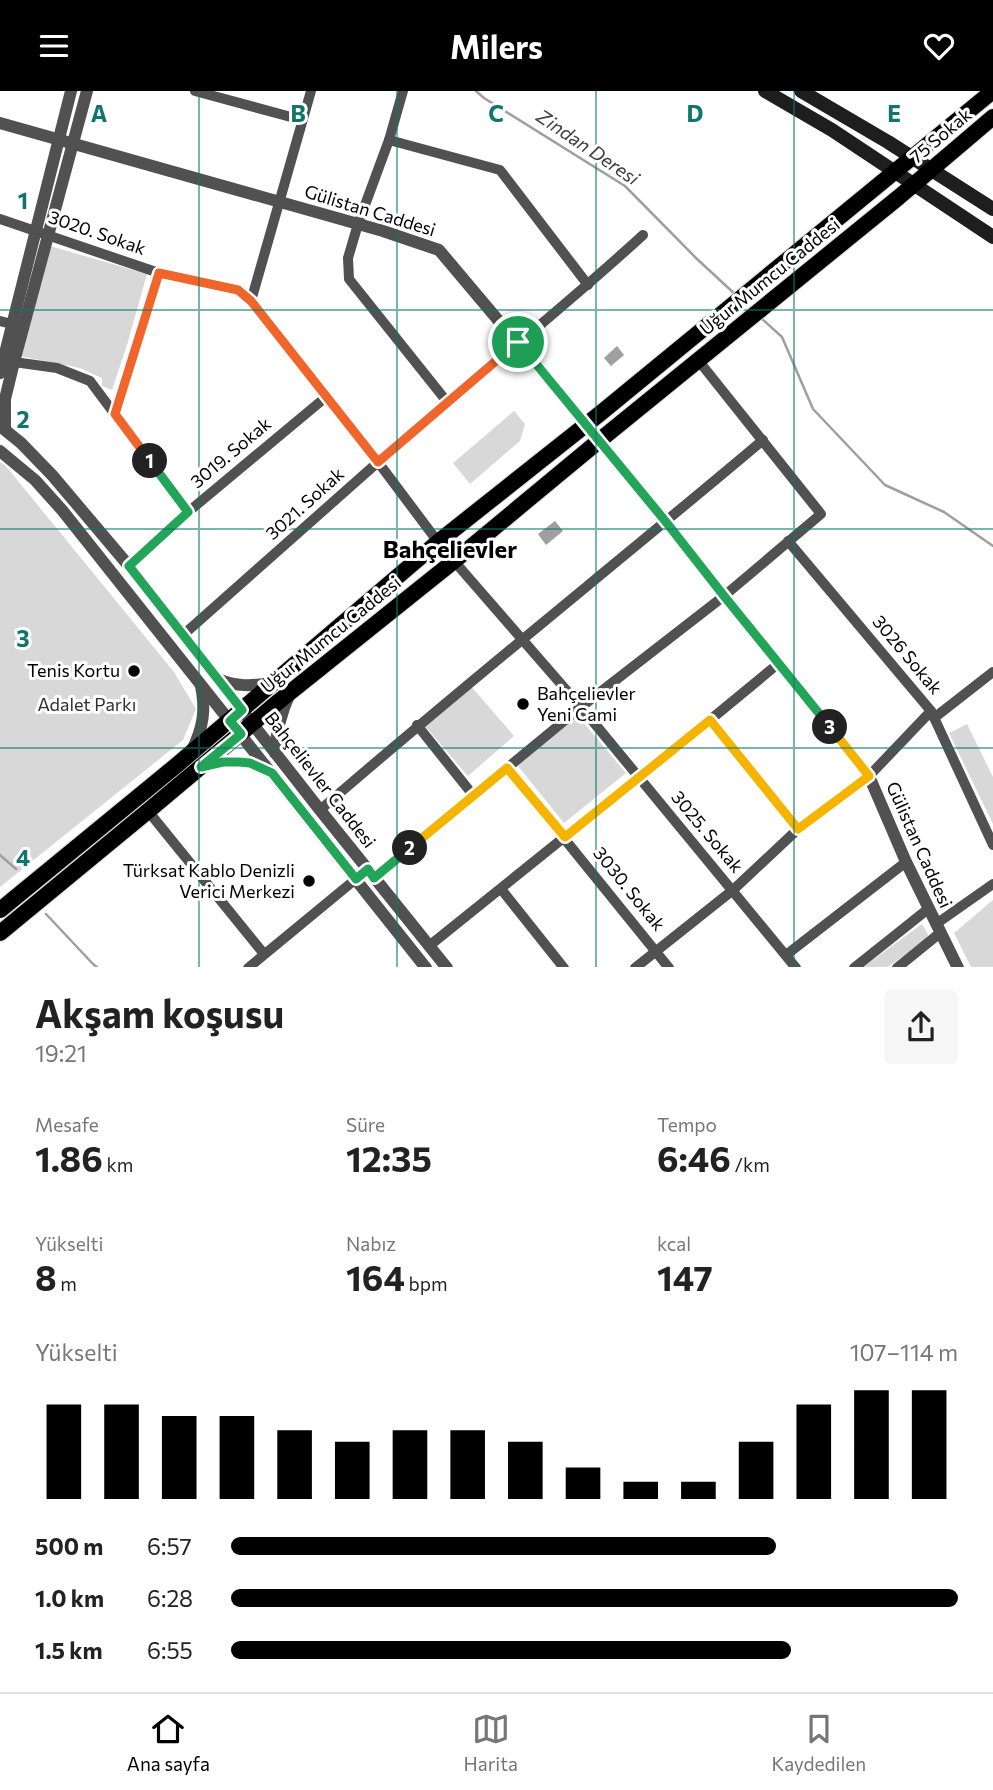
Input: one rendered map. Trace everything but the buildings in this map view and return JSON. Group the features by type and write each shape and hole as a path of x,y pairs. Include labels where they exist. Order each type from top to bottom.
{"main road":[{"path":"765,91 832,130 993,237"},
{"path":"801,91 932,169 993,209"},
{"name":"75 Sokak","path":"895,171 993,91"},
{"name":"75 Sokak","path":"914,184 993,117"},
{"name":"Uğur Mumcu Caddesi","path":"0,933 148,811 236,715 272,683 438,542 895,171"},
{"name":"Uğur Mumcu Caddesi","path":"0,910 195,761 247,729 914,184"}],"street":[{"path":"2,427 5,399 41,233 58,139 71,91"},
{"path":"0,373 6,323 41,233 87,91"},
{"path":"195,91 302,120"},
{"path":"251,301 311,91"},
{"path":"403,91 348,258 349,279 448,403"},
{"name":"Gülistan Caddesi","path":"0,123 358,224 439,250 600,440 869,776 906,862 957,967"},
{"path":"389,140 500,170 589,285"},
{"name":"3020. Sokak","path":"0,219 159,273 238,290 251,301 438,542"},
{"name":"3021. Sokak","path":"183,635 378,462 589,285 643,235"},
{"path":"115,414 159,273"},
{"path":"249,967 356,879 371,873 473,795 724,596 821,513 698,360"},
{"path":"14,362 57,368 90,381 188,512"},
{"name":"3019. Sokak","path":"129,566 188,512 326,397"},
{"name":"Bahçelievler Caddesi","path":"2,427 52,475 129,566 217,679 236,715"},
{"path":"320,810 417,725 763,440"},
{"name":"Bahçelievler Caddesi","path":"0,451 35,480 62,510 200,683 236,715 272,773 425,967"},
{"name":"3026 Sokak","path":"788,541 932,715 993,845"},
{"name":"3025. Sokak","path":"454,561 581,707 795,967"},
{"path":"429,946 779,663"},
{"path":"636,967 733,890 798,829 869,776 932,715 993,672"},
{"path":"217,679 228,684 245,686 272,683"},
{"path":"200,683 204,715 195,761 250,763 272,773"},
{"path":"275,753 279,719 291,691"},
{"path":"710,720 798,829"},
{"path":"417,725 473,795"},
{"name":"Bahçelievler Caddesi","path":"247,729 275,753 446,967"},
{"name":"3030. Sokak","path":"507,768 668,967"},
{"path":"148,811 264,954"},
{"path":"786,955 906,862"},
{"path":"898,967 938,928 993,884"},
{"path":"500,889 563,967"},
{"path":"855,967 928,909"}],"green space":[{"path":"50,246 147,274 112,390 102,386 102,378 80,368 20,356"},
{"path":"514,411 525,424 520,441 470,484 453,463"},
{"name":"Adalet Parkı","path":"0,462 174,672 196,709 183,740 0,887"},
{"path":"470,685 514,736 468,776 424,725"},
{"path":"577,715 626,773 564,823 518,766"},
{"path":"967,724 993,777 993,824 949,733"},
{"path":"993,900 993,967 971,967 954,933"},
{"path":"922,924 928,934 927,938 888,967 863,967"}],"shaded area":[{"path":"617,346 624,355 611,366 604,358"},
{"path":"555,521 563,531 546,545 538,534"}],"waterway":[{"name":"Zindan Deresi","path":"476,91 625,186 736,295"},
{"name":"Zindan Deresi","path":"761,318 782,337 813,409 885,485 944,512 993,546"},
{"path":"0,855 16,869"},
{"path":"46,914 97,967"}],"place":[{"name":"Tenis Kortu","path":"134,671"},
{"name":"Bahçelievler Yeni Cami","path":"523,704"},
{"name":"Türksat Kablo Denizli Verici Merkezi","path":"309,881"}],"district":[{"name":"Bahçelievler","path":"450,550"}],"route":[{"path":"159,273 238,290 251,301 378,462 518,342 600,440 869,776 798,829 710,720 565,837 507,768 374,878 368,869 356,879 272,773 250,763 231,761 201,767 241,734 230,721 242,710 129,566 188,512 115,414 159,273"}]}
